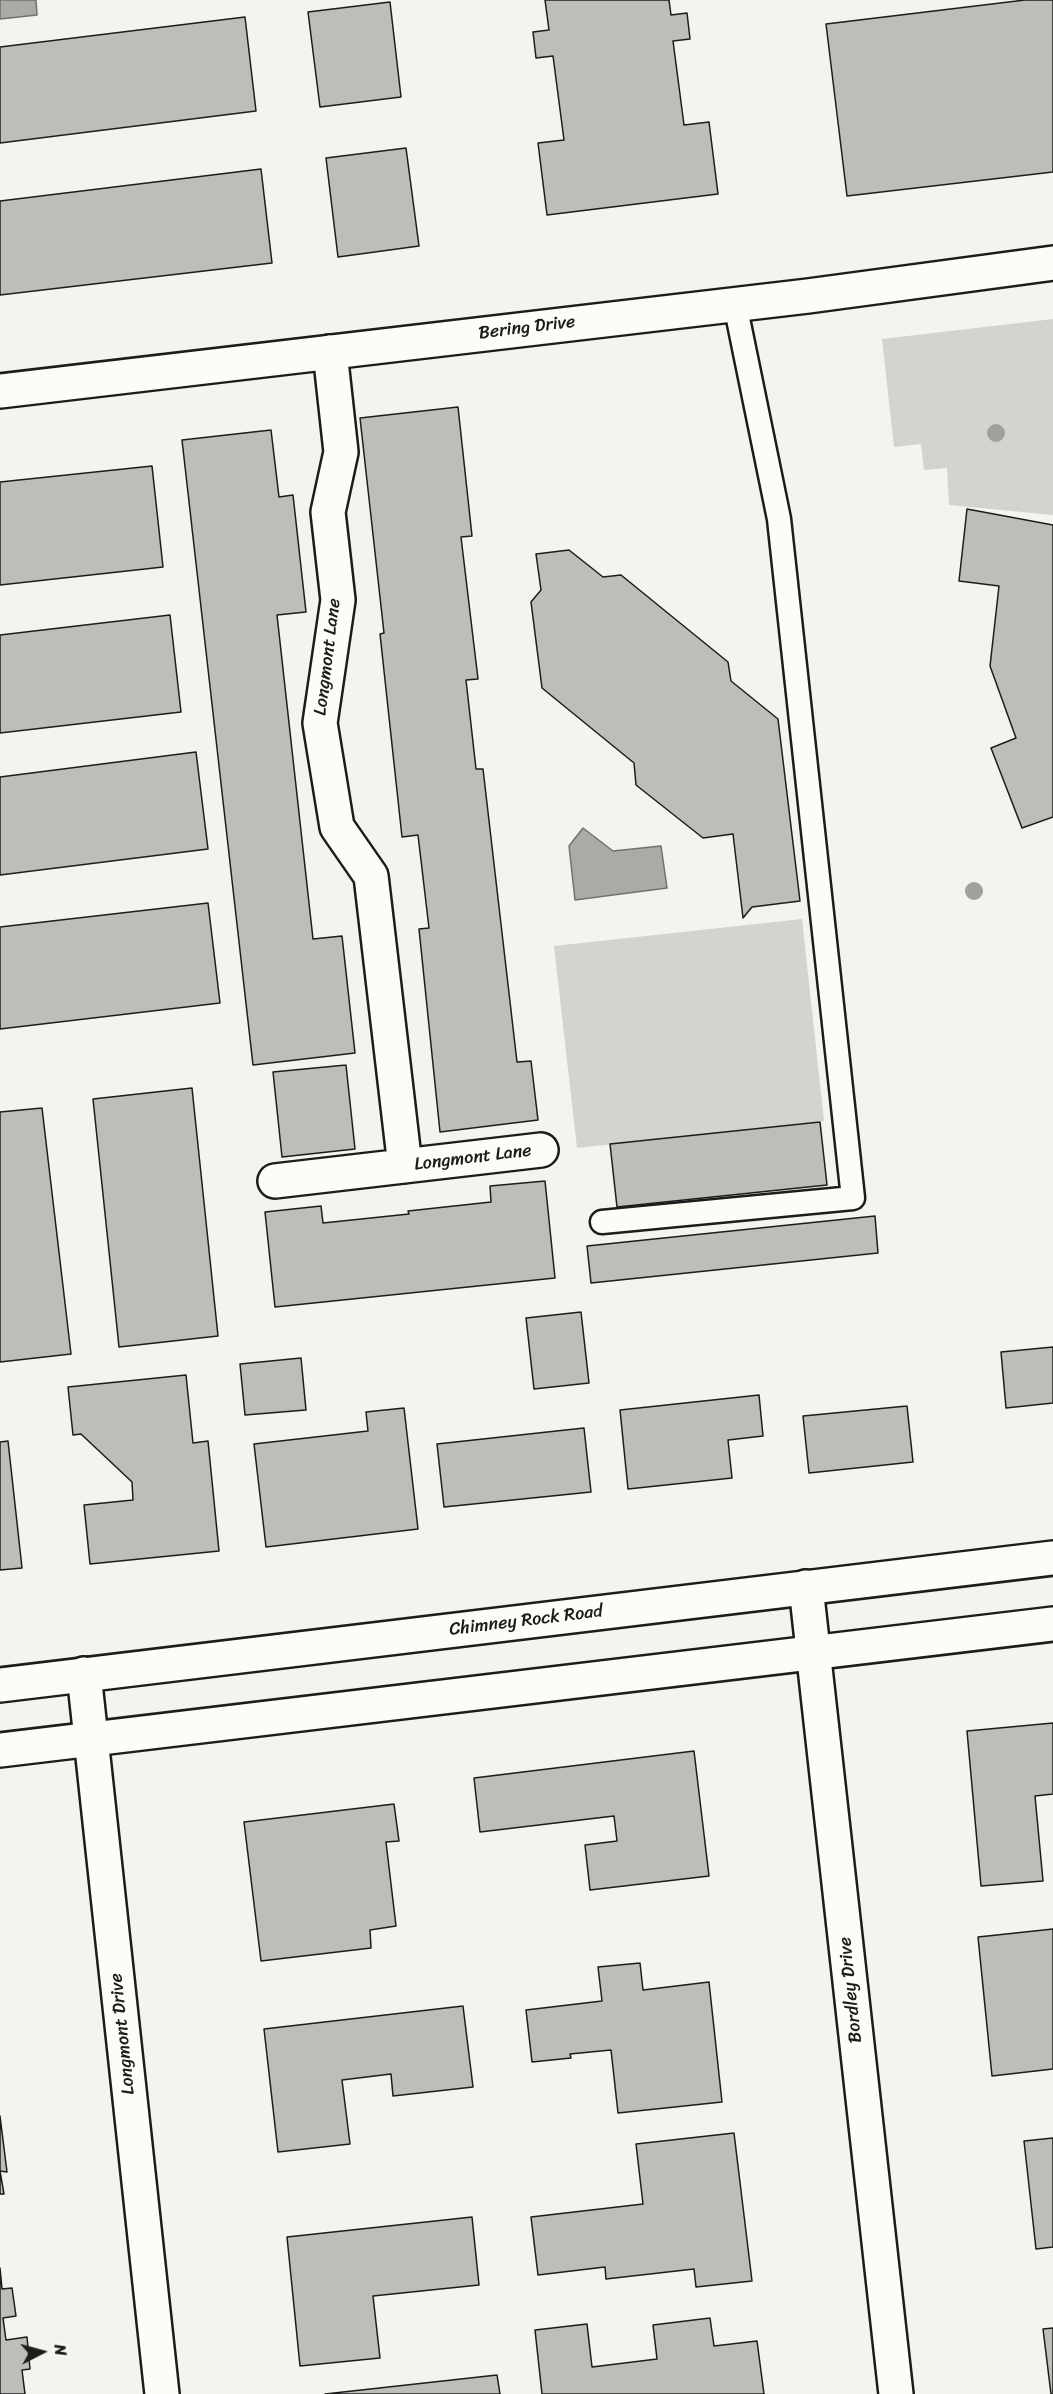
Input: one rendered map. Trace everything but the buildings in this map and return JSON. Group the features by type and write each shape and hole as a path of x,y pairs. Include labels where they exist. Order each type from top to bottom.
{"street":[{"name":"Bering Drive","path":"0,391 735,304 1053,263"},
{"name":"Longmont Lane","path":"330,352 341,452 328,512 338,600 320,723 337,827 371,876 405,1166"},
{"name":"Longmont Lane","path":"275,1181 541,1150"},
{"name":"Chimney Rock Road","path":"0,1685 1053,1558"},
{"name":"Bordley Drive","path":"806,1587 896,2394"},
{"path":"0,1750 1053,1624"},
{"name":"Longmont Drive","path":"84,1674 162,2394"}],"lane":[{"path":"602,1222 853,1198 779,519 735,304"}],"shaded area":[{"path":"0,0 36,0 37,15 0,19"},
{"path":"1053,319 1053,515 949,505 947,468 924,470 921,444 894,447 882,339"},
{"path":"583,828 613,851 661,846 667,888 575,900 569,846"},
{"path":"802,919 824,1121 577,1148 554,946"}]}
